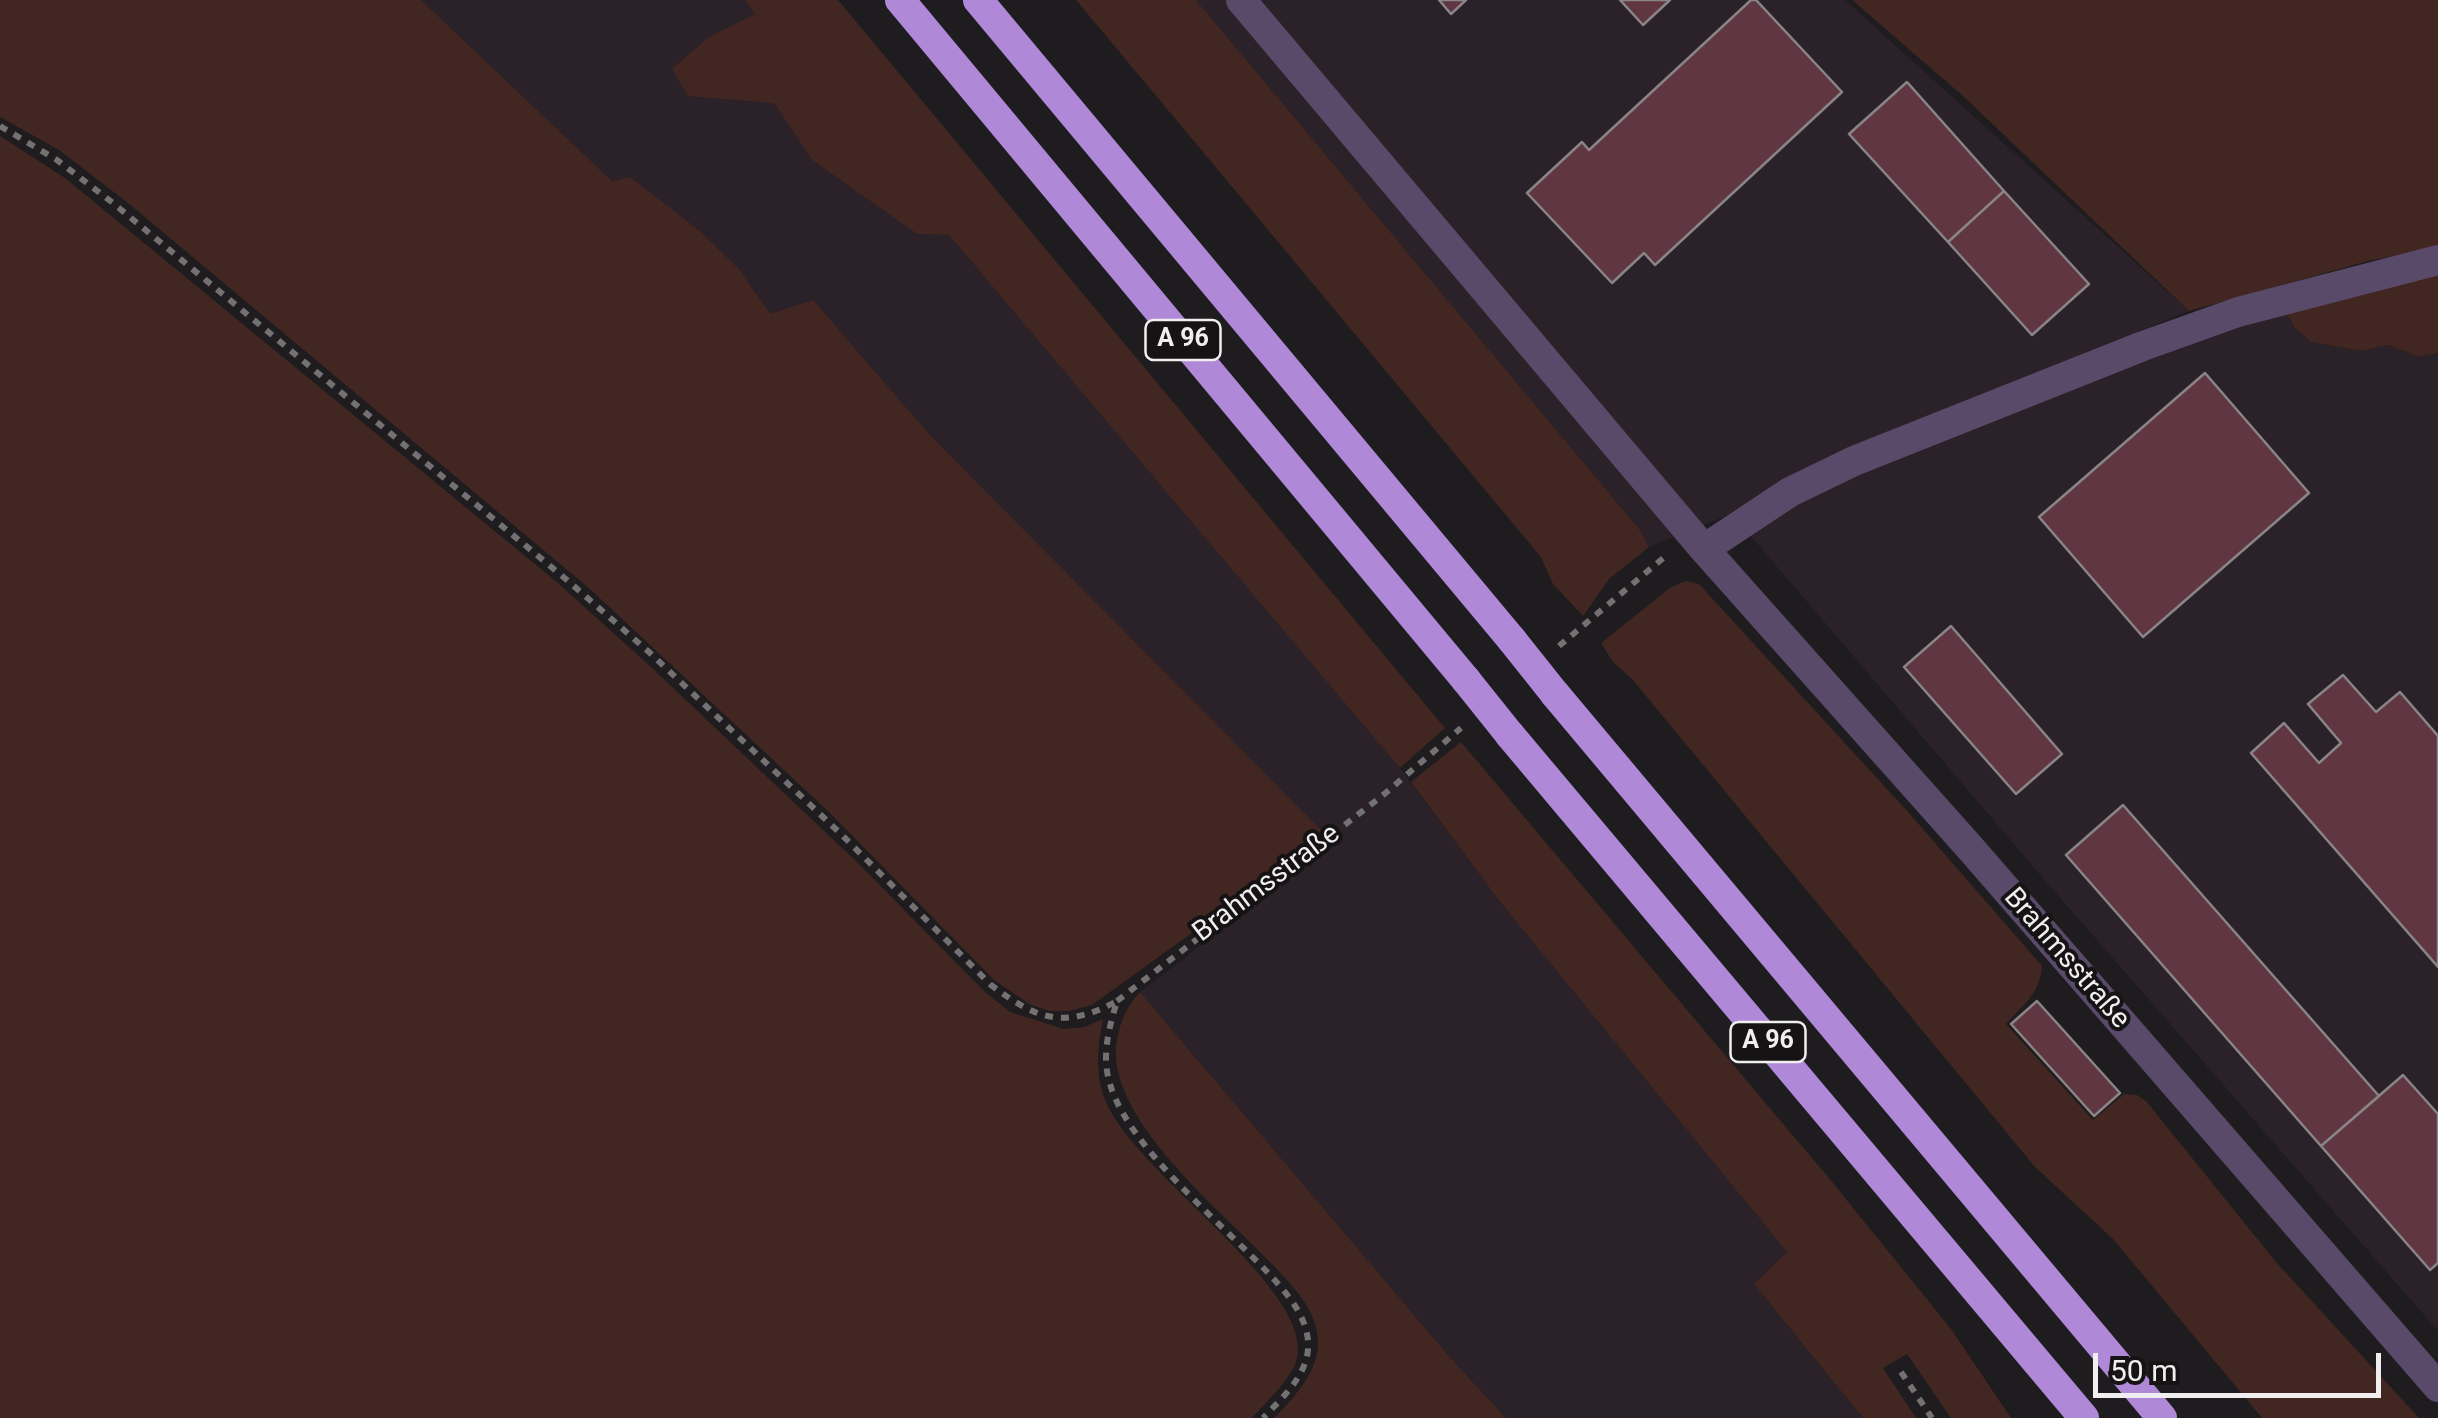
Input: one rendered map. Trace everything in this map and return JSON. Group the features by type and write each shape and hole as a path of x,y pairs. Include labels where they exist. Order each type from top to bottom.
{"highway":[{"name":"A 96","path":"900,0 2084,1418"},
{"name":"A 96","path":"978,0 2162,1418"}],"street":[{"name":"Brahmsstraße","path":"1240,0 1698,542 2438,1386"},
{"path":"1698,542 1854,461 2143,346 2256,307 2438,260"}],"path":[{"name":"Brahmsstraße","path":"0,126 57,160 113,203 567,580 741,738 991,984 1023,1007 1070,1020 1117,1001 1382,796 1472,720"},
{"path":"1545,658 1698,542"},
{"path":"1117,1001 1106,1043 1106,1062 1109,1082 1126,1116 1161,1161 1290,1298 1305,1325 1308,1348 1302,1370 1263,1418"},
{"path":"1901,1372 1932,1418"}],"shaded area":[{"path":"0,0 421,0 612,181 630,177 699,230 739,269 770,314 813,300 931,436 1322,831 1203,925 1092,1005 1050,1011 1031,1005 994,980 832,815 590,589 128,203 59,150 0,117"},
{"path":"421,0 745,0 756,14 709,37 774,103 812,160 917,234 949,235 1394,760 1497,898 1788,1253 1754,1284 1863,1418 1506,1418 1140,992 1333,843 931,436 813,300 770,315 739,269 699,230 630,177 612,181"},
{"path":"745,0 838,0 1445,728 1400,768 949,235 917,234 812,160 774,103 688,96 672,69 709,37 755,14"},
{"path":"1076,0 1196,0 1640,530 1649,547 1609,579 1583,616 1553,584 1541,557"},
{"path":"1196,0 1845,0 2189,311 1826,458 1723,517 1649,547 1640,530"},
{"path":"1852,0 2438,0 2438,248 2368,261 2189,311 1963,96"},
{"path":"0,136 65,178 558,583 858,863 985,992 1010,1012 1064,1029 1084,1027 1103,1019 1099,1075 1103,1094 1119,1125 1254,1268 1281,1303 1297,1336 1295,1365 1252,1418 0,1418"},
{"path":"2438,274 2438,353 2419,357 2389,345 2361,351 2311,342 2295,328 2285,311"},
{"path":"2285,311 2295,328 2311,342 2361,351 2389,345 2419,357 2438,353 2438,1331 1750,535 1803,500 1881,462 2092,376"},
{"path":"1686,581 1699,584 1909,813 2042,966 2034,992 2006,1024 2093,1120 2124,1094 2146,1101 2276,1262 2419,1418 2262,1418 2113,1239 2035,1167 1601,643 1671,587"},
{"path":"1461,742 1833,1183 1951,1329 2011,1418 1951,1418 1907,1354 1883,1368 1916,1418 1863,1418 1754,1284 1787,1252 1497,898 1411,782"},
{"path":"1140,992 1506,1418 1274,1418 1310,1373 1317,1352 1317,1329 1302,1299 1170,1161 1128,1099 1117,1069 1117,1039 1125,1014"}],"building":[{"path":"1439,0 1466,0 1451,14"},
{"path":"1620,0 1670,0 1643,25"},
{"path":"1751,0 1756,0 1842,92 1655,265 1644,253 1612,283 1527,193 1582,142 1589,150"},
{"path":"1907,82 2004,191 1948,242 1849,134"},
{"path":"2004,191 2089,284 2032,335 1948,242"},
{"path":"2205,373 2309,493 2143,637 2039,517"},
{"path":"1951,626 2062,754 2016,794 1904,667"},
{"path":"2343,675 2376,712 2400,692 2438,736 2438,967 2251,753 2284,723 2319,763 2341,743 2308,704"},
{"path":"2123,805 2379,1096 2321,1146 2066,855"},
{"path":"2037,1001 2120,1093 2094,1116 2011,1024"},
{"path":"2403,1075 2438,1114 2438,1263 2430,1270 2321,1146"}]}
